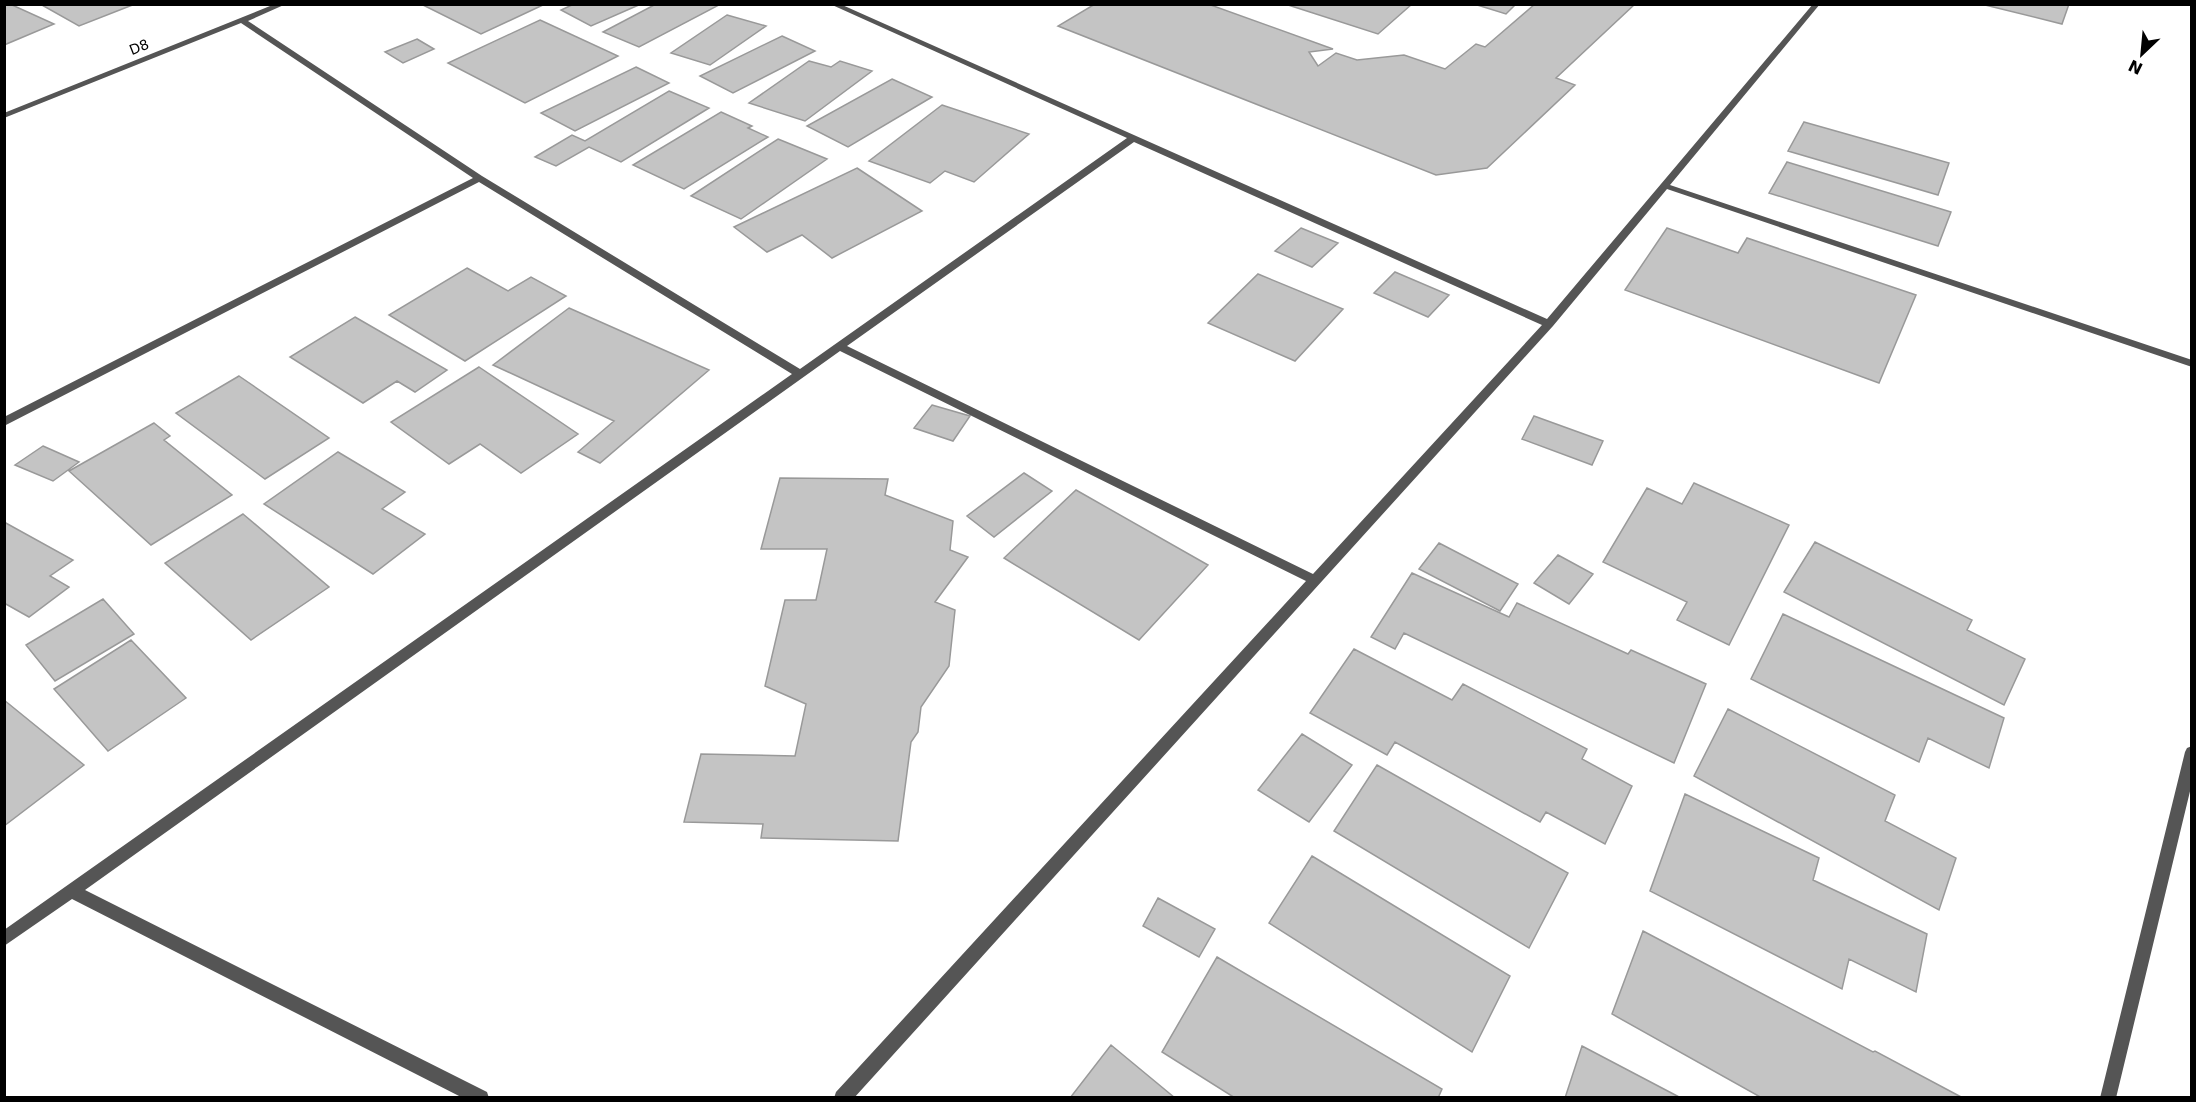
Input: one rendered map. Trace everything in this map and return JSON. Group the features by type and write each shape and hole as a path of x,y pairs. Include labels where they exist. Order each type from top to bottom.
{"street":[{"name":"D8","path":"4,116 283,4"},
{"path":"833,4 1549,324"},
{"path":"842,1098 1549,324 1816,4"},
{"path":"241,20 479,178 800,374"},
{"path":"4,939 1133,138"},
{"path":"4,422 479,178"},
{"path":"1665,186 2192,364"},
{"path":"838,346 1315,580"},
{"path":"2108,1098 2192,752"},
{"path":"73,892 481,1098"}],"building":[{"path":"4,4 10,4 54,24 4,45"},
{"path":"40,4 135,4 79,26"},
{"path":"421,4 545,4 481,34"},
{"path":"574,4 641,4 591,26 561,10"},
{"path":"656,4 719,5 639,47 603,32"},
{"path":"1095,4 1208,4 1333,49 1309,52 1318,66 1336,53 1357,60 1404,55 1445,69 1476,44 1485,47 1535,4 1635,4 1556,78 1575,85 1487,168 1436,175 1058,26"},
{"path":"1285,4 1412,4 1378,34"},
{"path":"1474,4 1516,4 1506,14"},
{"path":"1981,4 2069,4 2062,24"},
{"path":"727,15 766,26 710,65 671,53"},
{"path":"540,20 618,56 525,103 448,63"},
{"path":"782,36 815,51 733,93 700,76"},
{"path":"417,39 434,49 403,63 385,52"},
{"path":"809,61 831,67 840,61 872,71 805,121 749,103"},
{"path":"636,67 669,83 575,131 541,113"},
{"path":"892,79 932,97 848,147 807,126"},
{"path":"669,91 709,108 621,162 589,147 556,166 535,157 572,135 585,141"},
{"path":"942,105 1029,134 974,182 945,171 930,183 869,161"},
{"path":"721,112 752,126 748,128 768,137 684,189 633,165"},
{"path":"1804,122 1949,163 1938,195 1788,151"},
{"path":"778,139 827,159 741,219 691,196"},
{"path":"1787,162 1951,212 1938,246 1769,193"},
{"path":"857,168 922,211 832,258 802,235 767,252 734,227"},
{"path":"1301,228 1338,243 1312,267 1275,251"},
{"path":"1667,228 1738,253 1747,238 1916,295 1879,383 1625,290"},
{"path":"467,268 508,291 531,277 566,296 465,361 389,315"},
{"path":"1395,272 1449,295 1428,317 1374,293"},
{"path":"1258,274 1343,309 1295,361 1208,323"},
{"path":"569,308 709,370 600,463 578,452 614,421 493,365"},
{"path":"355,317 447,370 415,392 397,381 363,403 290,357"},
{"path":"479,367 578,434 521,473 480,444 449,464 391,422"},
{"path":"239,376 329,438 265,479 176,413"},
{"path":"932,405 970,416 953,441 914,428"},
{"path":"1534,416 1603,441 1592,465 1522,439"},
{"path":"154,423 170,436 164,440 232,495 151,545 69,471"},
{"path":"43,446 79,462 53,481 15,465"},
{"path":"338,452 405,492 382,509 425,534 373,574 264,504"},
{"path":"1024,473 1052,491 994,537 967,516"},
{"path":"780,478 888,479 885,495 953,521 950,550 968,557 935,602 955,610 949,666 921,707 918,732 911,742 898,841 761,838 763,824 684,822 701,754 795,756 806,704 765,686 785,600 816,600 827,549 761,549"},
{"path":"1694,483 1789,525 1729,645 1677,620 1687,602 1603,562 1647,488 1682,504"},
{"path":"1076,490 1208,565 1139,640 1004,558"},
{"path":"243,514 329,587 251,640 165,563"},
{"path":"4,522 73,560 50,576 69,587 29,617 4,603"},
{"path":"1815,542 1972,620 1967,630 2025,659 2004,705 1784,592"},
{"path":"1439,543 1518,584 1500,611 1419,569"},
{"path":"1558,555 1593,574 1569,604 1534,583"},
{"path":"1412,573 1509,617 1517,603 1628,654 1631,650 1706,684 1674,763 1404,633 1395,649 1371,637"},
{"path":"103,599 134,634 55,681 26,645"},
{"path":"1783,614 2004,718 1989,768 1928,738 1919,762 1751,679"},
{"path":"131,640 186,698 108,751 54,689"},
{"path":"1354,649 1452,700 1463,684 1587,749 1582,759 1632,786 1605,844 1546,812 1540,822 1395,742 1387,755 1310,713"},
{"path":"4,700 84,765 4,826"},
{"path":"1728,709 1895,795 1885,821 1956,858 1939,910 1694,776"},
{"path":"1302,734 1352,765 1309,822 1258,790"},
{"path":"1377,765 1568,873 1529,948 1334,831"},
{"path":"1685,794 1819,858 1813,880 1927,934 1916,992 1849,959 1842,989 1650,891"},
{"path":"1312,856 1510,976 1472,1052 1269,923"},
{"path":"1158,898 1215,929 1199,957 1143,926"},
{"path":"1643,931 1963,1098 1762,1098 1612,1014"},
{"path":"1217,957 1442,1089 1438,1098 1235,1098 1162,1052"},
{"path":"1111,1045 1175,1098 1070,1098"},
{"path":"1582,1046 1681,1098 1565,1098"}]}
